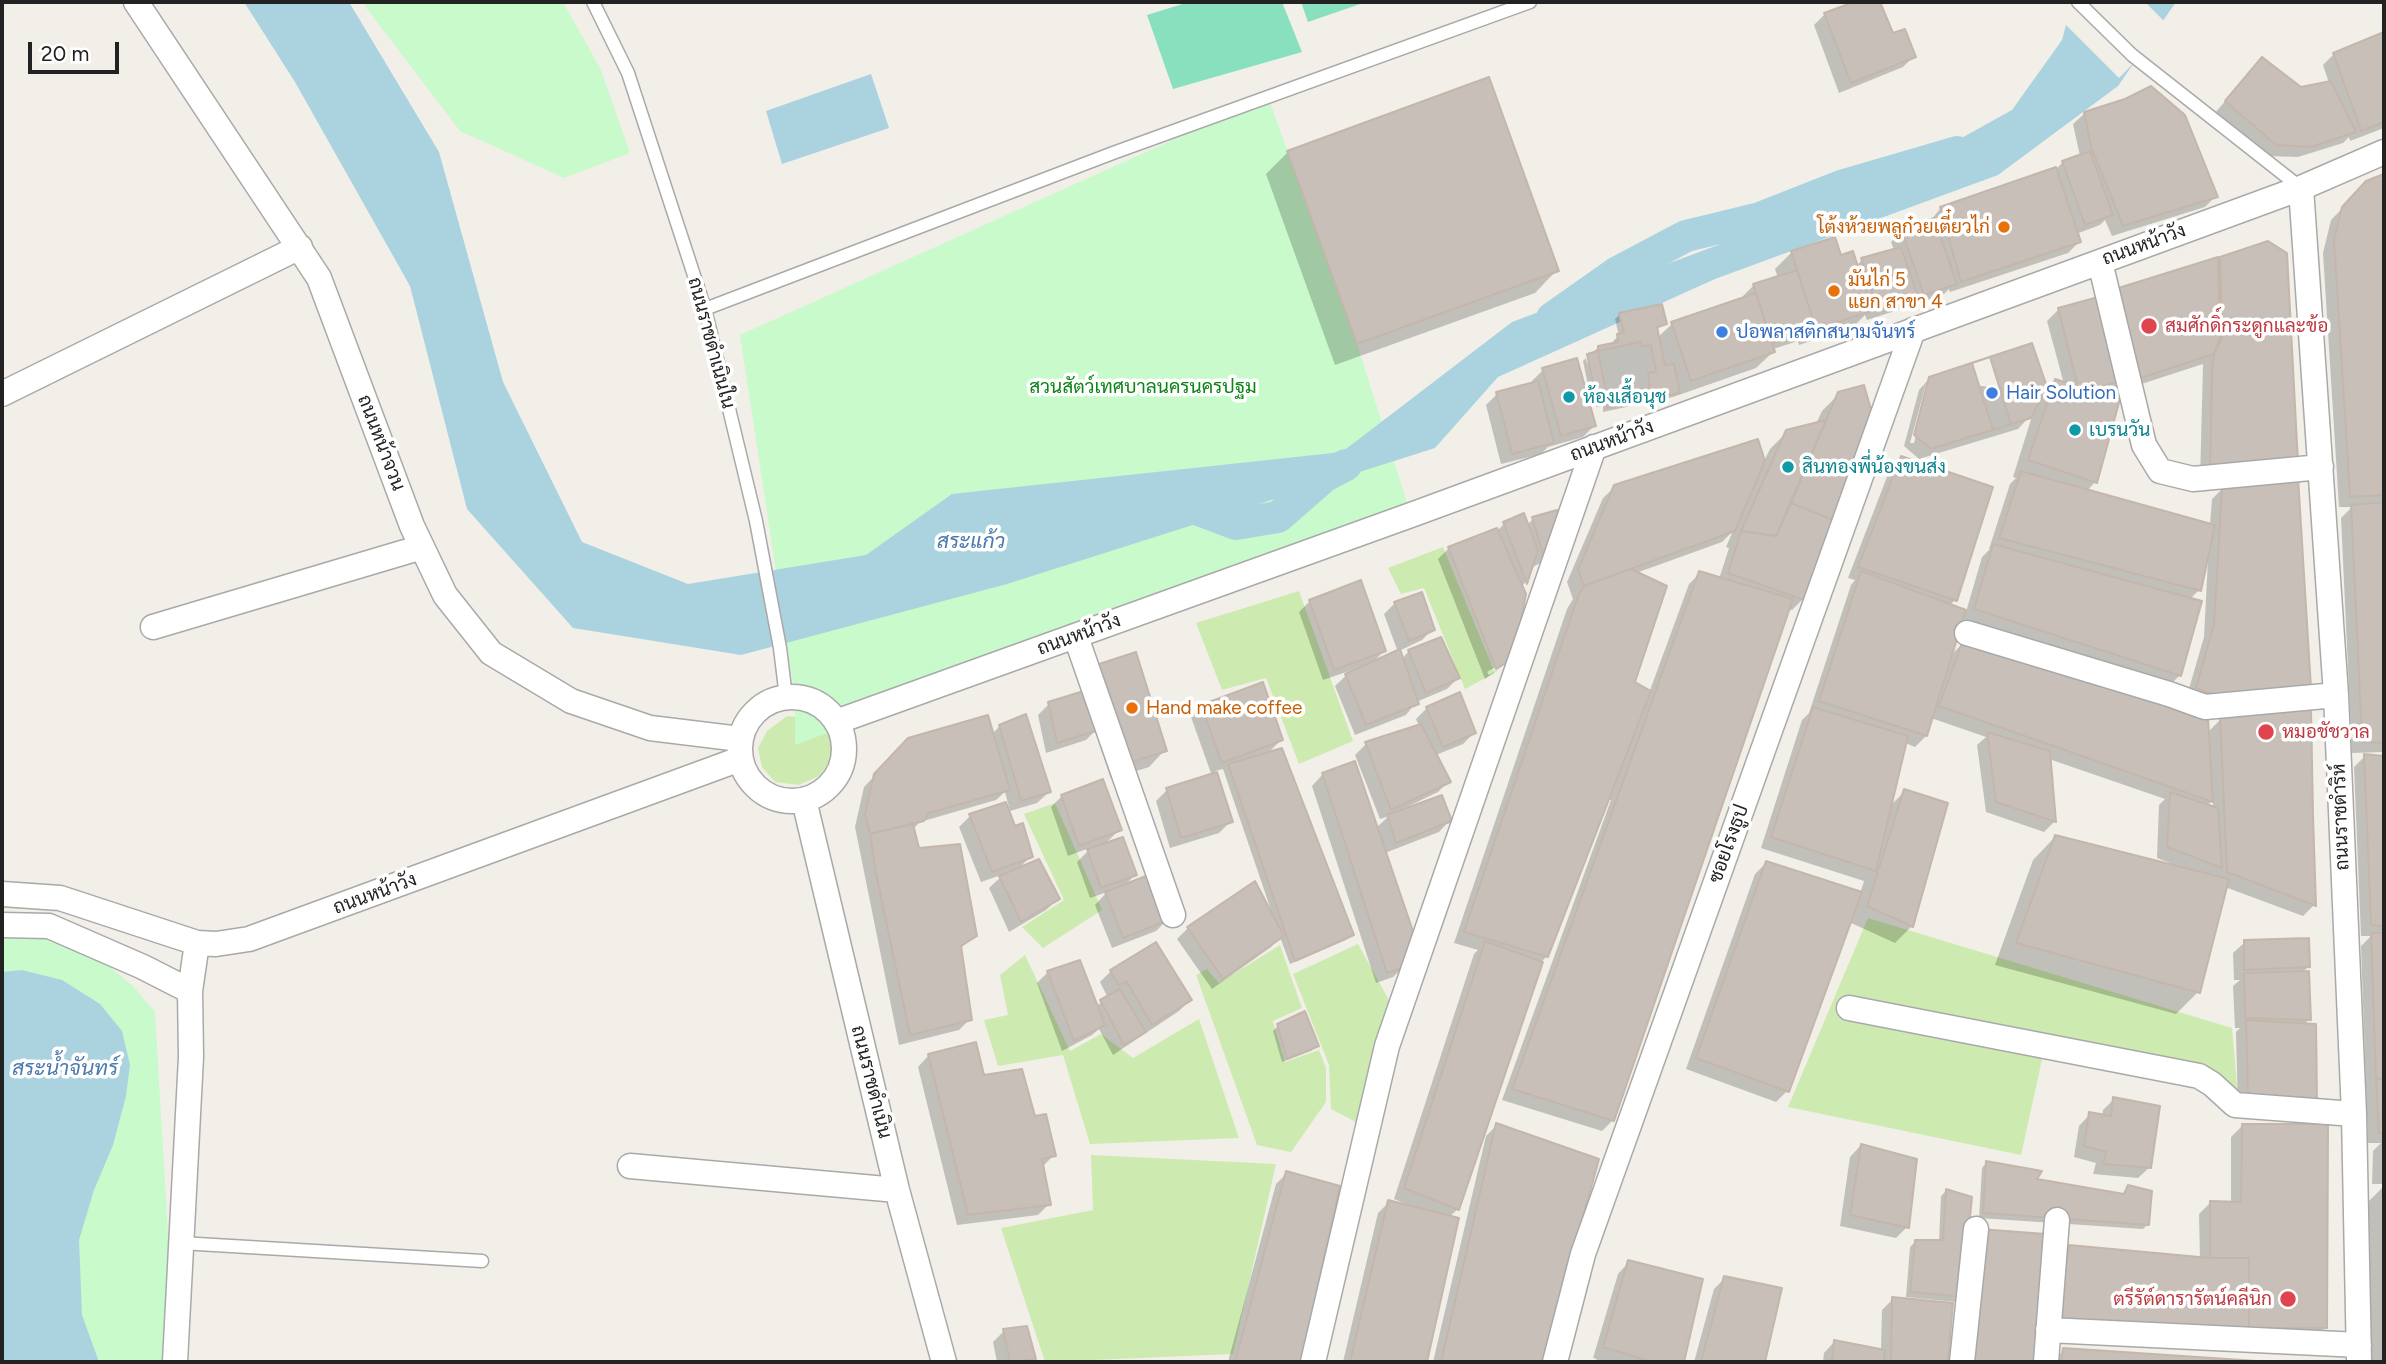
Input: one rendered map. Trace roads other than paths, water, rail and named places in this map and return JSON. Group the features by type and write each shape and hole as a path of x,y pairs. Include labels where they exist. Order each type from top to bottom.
{"street":[{"name":"ถนนหน้าจวน","path":"136,2 319,278 412,526 445,595 491,653 571,701 650,728 740,749"},
{"name":"ถนนหน้าวัง","path":"836,722 1076,637 2301,188 2384,152"},
{"name":"ถนนราชดำริห์","path":"2301,188 2336,695 2354,1114 2359,1354"},
{"path":"2,394 300,247"},
{"path":"2100,261 2144,445 2160,471 2193,479 2321,467"},
{"name":"ซอยโรงธูป","path":"1555,1362 1583,1254 1913,330"},
{"path":"1312,1362 1387,1046 1594,447"},
{"path":"153,627 422,547"},
{"path":"1966,633 2205,707 2336,695"},
{"path":"1076,637 1173,915"},
{"path":"786,697 801,698 827,711 836,722 842,737 844,754 840,770 831,784 819,794 804,800 787,802 771,798 757,788 746,775 740,749 746,723 756,710 786,697"},
{"name":"ถนนหน้าวัง","path":"2,894 60,898 197,943 216,944 249,939 740,749"},
{"name":"ถนนราชดำเนิน","path":"804,800 897,1190 944,1362"},
{"path":"2,925 49,926 143,967 190,991"},
{"path":"175,1362 191,1057 190,991 197,943"},
{"path":"1849,1008 2199,1076 2235,1105 2354,1114"},
{"path":"630,1166 897,1190"},
{"path":"2046,1362 2057,1220"},
{"path":"1962,1362 1976,1229"},
{"path":"2048,1330 2359,1354"}],"lane":[{"name":"ถนนราชดำเนินใน","path":"593,2 628,73 705,309 756,520 780,648 786,697"},
{"path":"705,309 1113,153 1530,2"},
{"path":"2078,2 2132,55 2301,188"},
{"path":"181,1243 482,1261"}],"water":[{"name":"สระแก้ว","path":"244,2 349,2 439,152 503,382 582,542 688,584 866,555 952,494 1342,452 1512,322 1873,187 2012,110 2062,40 2072,2 2176,2 2118,86 1998,175 1715,279 1498,377 1435,448 1007,584 741,655 573,628 467,509 410,286 295,82"},
{"path":"871,74 889,128 782,164 766,111"},
{"name":"สระน้ำจันทร์","path":"22,970 62,980 100,1004 122,1031 130,1065 126,1096 113,1145 94,1190 79,1240 82,1315 99,1362 2,1362 2,972"}],"waterway":[{"path":"1552,318 1616,273 1686,236 1760,218 1844,185 1957,152"},
{"path":"1179,505 1183,504 1236,524 1278,517 1325,476 1346,465"}],"place":[{"name":"โต้งห้วยพลูก๋วยเตี๋ยวไก่","path":"2004,227"},
{"name":"มันไก่ 5 แยก สาขา 4","path":"1834,291"},
{"name":"สมศักดิ์กระดูกและข้อ","path":"2149,326"},
{"name":"ปอพลาสติกสนามจันทร์","path":"1722,332"},
{"name":"Hair Solution","path":"1992,393"},
{"name":"ห้องเสื้อนุช","path":"1569,397"},
{"name":"เบรนวัน","path":"2075,430"},
{"name":"สินทองพี่น้องขนส่ง","path":"1788,467"},
{"name":"Hand make coffee","path":"1132,708"},
{"name":"หมอชัชวาล","path":"2266,732"},
{"name":"ตรีรัต์ดารารัตน์คลีนิก","path":"2288,1299"}],"park label":[{"name":"สวนสัตว์เทศบาลนครนครปฐม","path":"1143,387"}]}
